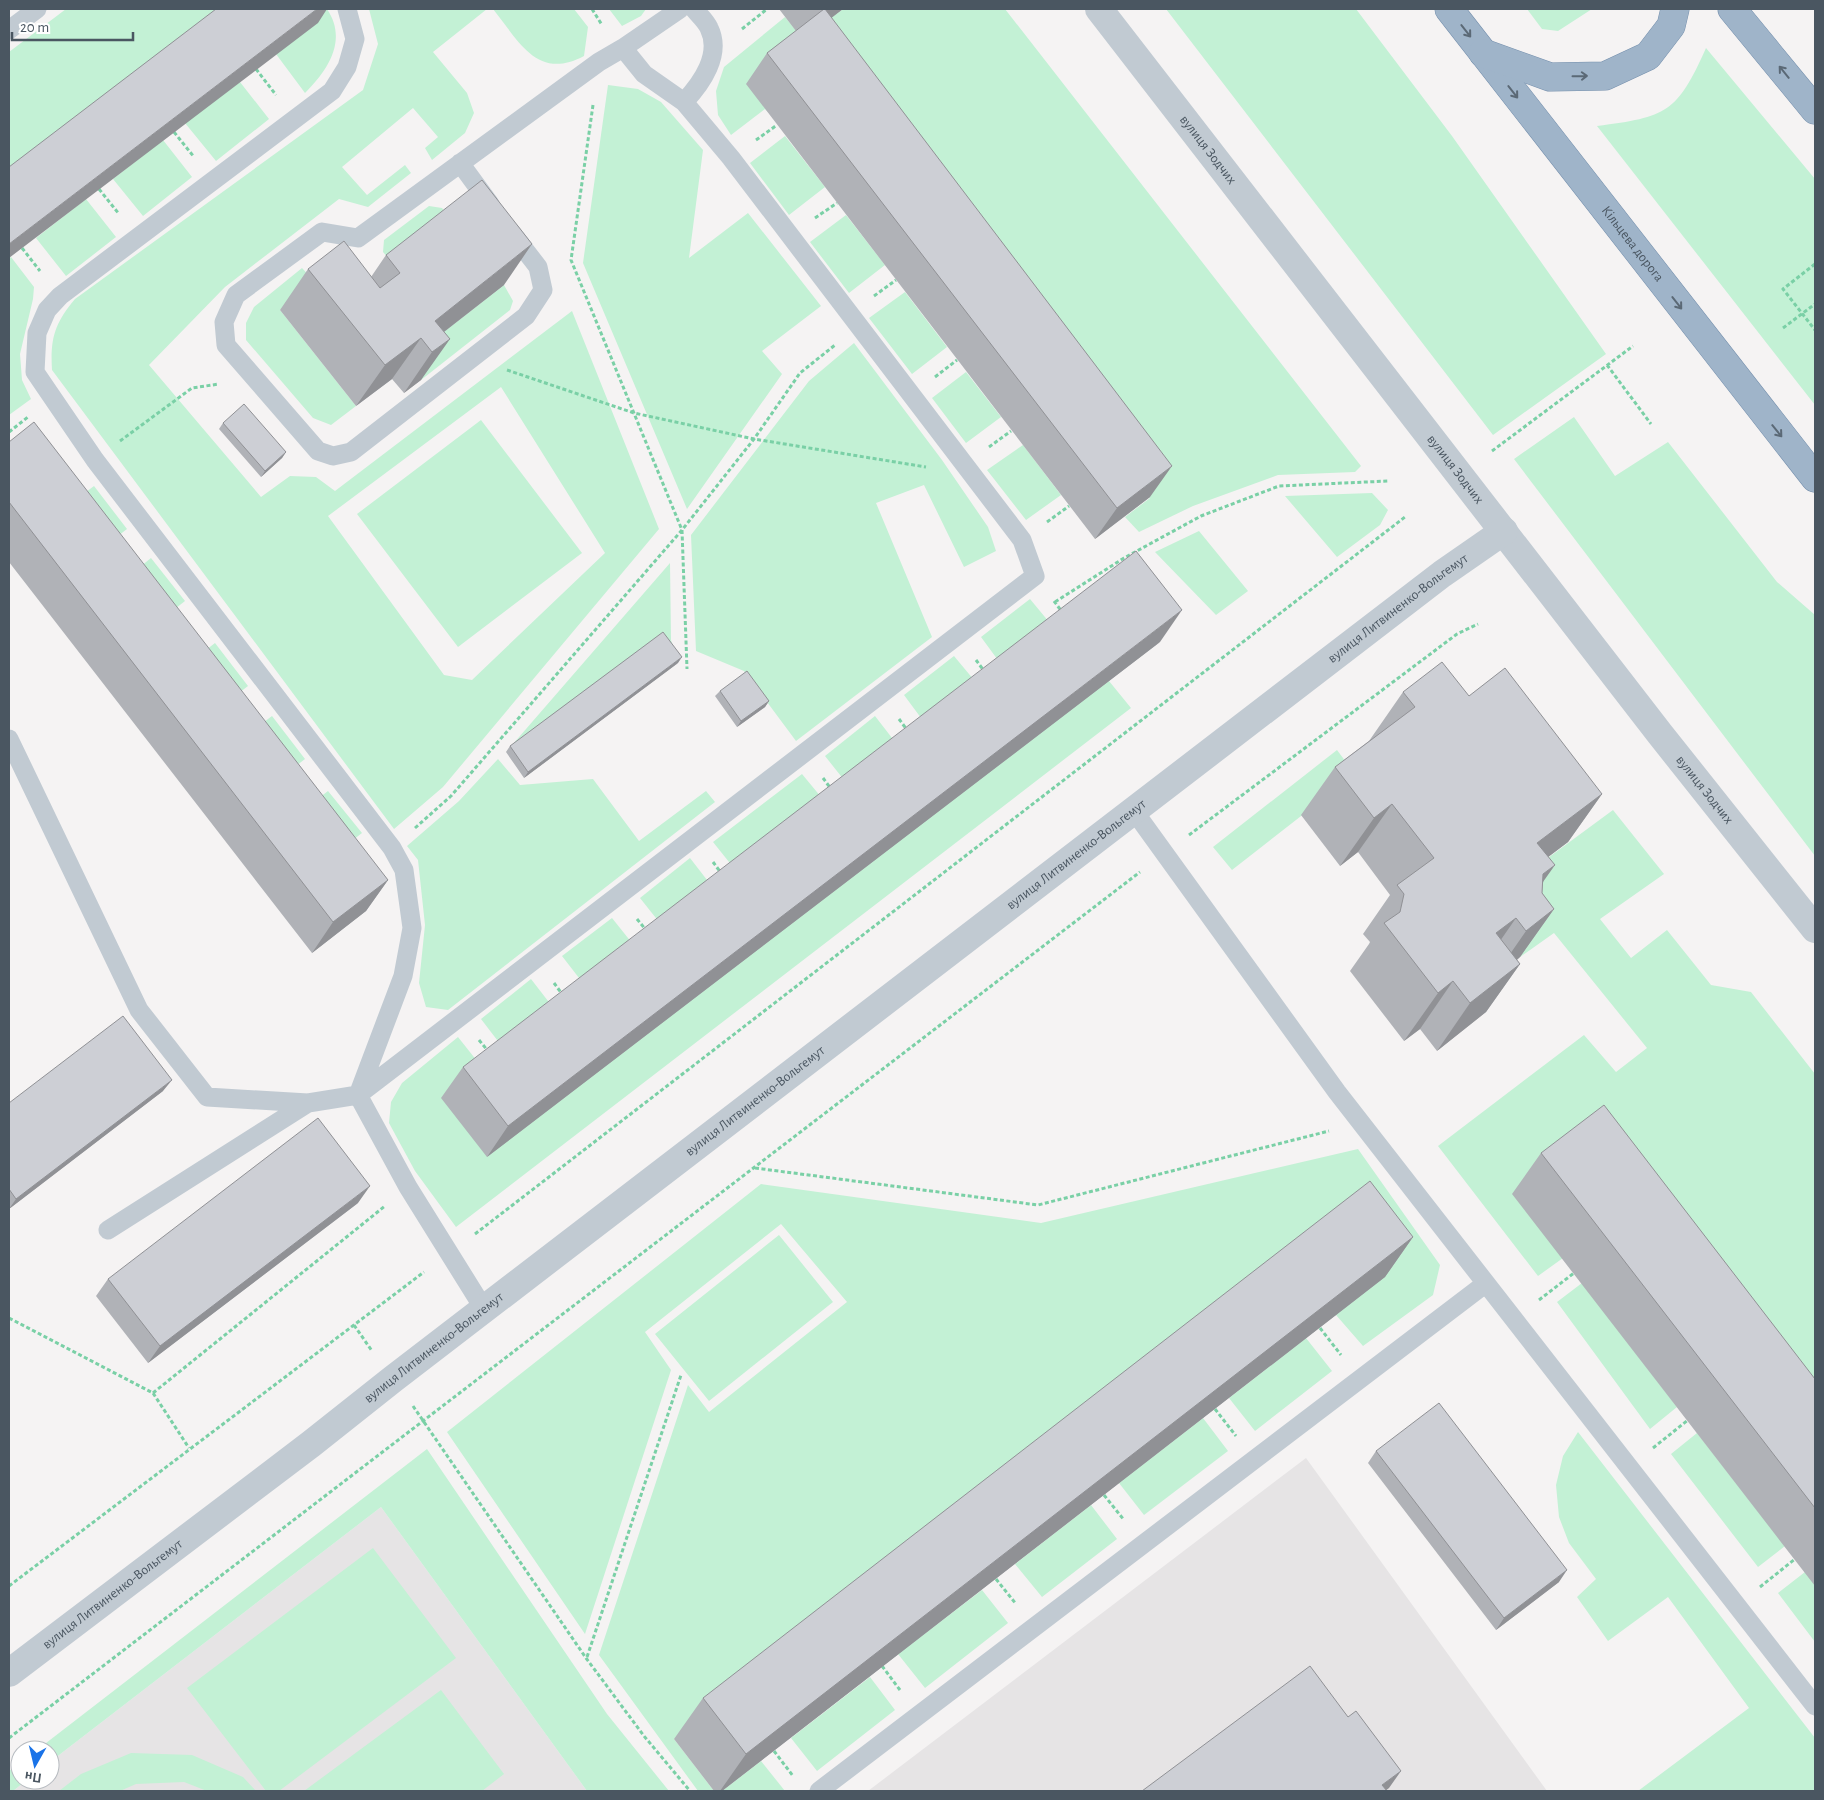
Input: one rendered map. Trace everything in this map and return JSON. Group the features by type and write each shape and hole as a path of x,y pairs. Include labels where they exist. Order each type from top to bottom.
{"highway":[{"name":"Кільцева дорога","path":"1449,9 1815,478"},
{"path":"1483,53 1550,77 1605,76 1648,56 1670,26 1675,9"},
{"path":"1732,9 1815,110"}],"street":[{"name":"вулиця Зодчих","path":"1099,9 1815,930"},
{"name":"вулиця Литвиненко-Вольгемут","path":"10,1669 312,1444 484,1309 1442,574 1504,531"}],"lane":[{"path":"9,30 37,9"},
{"path":"347,9 355,39 347,67 332,91 60,296 47,310 37,334 35,372 95,460 392,848 404,870 412,928 402,976 358,1095 408,1187 484,1309"},
{"path":"460,163 538,267 542,290 526,316 351,452 333,456 318,451 226,345 224,322 236,295 322,232 358,238 460,163 599,62 680,9"},
{"path":"684,102 698,88 714,51 709,28 694,9"},
{"path":"9,739 139,1010 207,1097 308,1103 358,1095 1035,576 1022,540 731,158 684,102 644,74 623,48"},
{"path":"1134,811 1361,1123 1815,1706"},
{"path":"108,1230 308,1103"},
{"path":"819,1791 1485,1284"}],"path":[{"path":"592,9 602,23 599,62 571,260 682,530 688,669"},
{"path":"1815,264 1783,289 1815,330"},
{"path":"1783,328 1815,304"},
{"path":"392,848 451,796 682,530 754,439 800,373 859,326"},
{"path":"1492,451 1633,346"},
{"path":"472,358 634,413 754,439 971,474"},
{"path":"1607,365 1651,424"},
{"path":"95,460 192,388 255,378"},
{"path":"1055,602 1124,558 1201,516 1279,486 1388,481"},
{"path":"9,1586 449,1253 1405,517"},
{"path":"9,1738 1166,853 1457,634 1478,624"},
{"path":"755,1168 1038,1205 1361,1123"},
{"path":"153,1393 408,1187"},
{"path":"1513,1319 1574,1273"},
{"path":"9,1318 153,1393 189,1448"},
{"path":"586,1658 681,1375"},
{"path":"424,1420 586,1658 644,1736 690,1791"},
{"path":"1628,1467 1688,1420"},
{"path":"1737,1606 1795,1559"},
{"path":"774,1751 795,1778"}],"shaded area":[{"path":"1306,1458 1547,1791 868,1791"},
{"path":"381,1507 587,1791 13,1791 60,1790 60,1754"}],"green space":[{"path":"66,9 235,9 9,181 9,52"},
{"path":"307,9 327,9 336,32 335,43 328,64 305,93 276,54 317,23"},
{"path":"369,9 487,9 433,52 467,93 474,113 465,133 432,160 425,148 438,137 413,108 342,167 367,195 405,165 411,173 368,207 339,199 225,287 149,365 261,497 290,476 316,477 335,491 572,311 659,529 443,787 394,829 52,370 52,349 55,331 75,299 363,90 378,44","holes":["501,387 605,553 472,680 444,675 328,516"]},
{"path":"493,9 574,9 588,27 584,56 568,62 554,64 541,61 521,45"},
{"path":"609,9 646,9 641,16 622,26"},
{"path":"843,9 1005,9 1361,466 1355,472 1278,475 1193,506 1139,532 1125,517 1150,498 765,109 731,135 718,115 716,91 724,67 785,17 803,39"},
{"path":"1166,9 1356,9 1452,136 1606,354 1493,435"},
{"path":"1527,9 1592,9 1558,31 1542,29"},
{"path":"1706,48 1815,179 1815,405 1597,126 1621,123 1655,115 1667,108 1687,86"},
{"path":"240,82 269,119 216,161 185,123"},
{"path":"608,85 638,89 661,102 703,150 689,258 748,213 821,306 762,351 782,374 687,509 583,263"},
{"path":"785,136 825,187 789,215 750,163"},
{"path":"163,140 192,177 143,216 113,179"},
{"path":"86,199 116,237 66,276 36,238"},
{"path":"429,206 442,208 453,221 395,266 383,252 384,240"},
{"path":"846,215 885,265 849,293 810,242"},
{"path":"11,257 34,287 20,354 22,380 31,399 9,415 9,258"},
{"path":"302,268 315,282 280,310 356,406 331,425 313,418 246,340 246,323 254,307"},
{"path":"504,285 513,301 510,310 421,380 406,361"},
{"path":"905,292 947,347 912,374 869,318"},
{"path":"854,343 942,460 988,527 996,551 964,567 924,485 876,503 932,637 796,741 744,671 696,651 691,535 809,381"},
{"path":"966,372 1001,417 966,443 932,398"},
{"path":"1574,417 1615,476 1668,442 1777,582 1815,615 1815,856 1514,459"},
{"path":"481,420 582,553 458,647 357,514"},
{"path":"1023,445 1061,495 1026,520 987,470"},
{"path":"94,486 127,529 92,556 58,513"},
{"path":"1372,493 1388,510 1380,525 1337,557 1285,496"},
{"path":"1199,531 1248,591 1216,615 1155,552"},
{"path":"151,558 185,601 148,630 115,587"},
{"path":"670,563 671,640 678,663 658,638 506,752"},
{"path":"1030,599 1054,628 1003,667 981,637"},
{"path":"215,643 248,686 213,713 180,670"},
{"path":"954,656 979,686 927,726 904,695"},
{"path":"1109,681 1131,708 456,1227 415,1171 389,1123 391,1102 402,1083 458,1037 481,1066"},
{"path":"272,716 305,759 270,786 236,743"},
{"path":"875,716 899,747 848,785 825,756"},
{"path":"1337,750 1355,774 1232,870 1213,847"},
{"path":"498,759 520,785 593,779 639,841 706,791 715,802 448,1010 426,1007 419,983 425,925 418,860 407,846 459,801"},
{"path":"802,774 826,803 737,872 713,842"},
{"path":"328,791 362,833 327,860 294,817"},
{"path":"1613,810 1664,874 1600,919 1631,958 1667,930 1711,985 1751,992 1815,1074 1815,1457 1563,1258 1538,1276 1438,1146 1584,1035 1616,1072 1647,1048 1554,933 1520,957 1503,891"},
{"path":"690,858 714,889 663,927 640,898"},
{"path":"612,918 636,948 586,987 562,956"},
{"path":"531,979 555,1010 504,1049 481,1019"},
{"path":"1358,1149 1440,1265 1433,1295 1363,1346 1336,1315 674,1739 714,1791 698,1791 599,1655 688,1385 709,1412 847,1302 781,1224 645,1332 671,1370 585,1634 447,1432 761,1184 1041,1223"},
{"path":"779,1235 833,1302 709,1401 655,1334"},
{"path":"1582,1283 1677,1407 1650,1429 1557,1302"},
{"path":"1306,1338 1332,1371 1255,1431 1229,1398"},
{"path":"1203,1418 1228,1451 1144,1515 1119,1483"},
{"path":"1578,1432 1815,1738 1815,1791 1638,1791 1749,1708 1668,1597 1608,1641 1577,1597 1596,1579 1569,1543 1559,1517 1556,1485 1563,1456"},
{"path":"1697,1433 1785,1546 1758,1567 1671,1454"},
{"path":"427,1449 607,1714 669,1791 587,1791 381,1507 60,1754 60,1740 50,1740"},
{"path":"1091,1505 1117,1539 1042,1597 1015,1564"},
{"path":"373,1548 456,1658 279,1791 266,1791 187,1688"},
{"path":"1805,1572 1815,1585 1815,1642 1778,1593"},
{"path":"982,1590 1008,1623 925,1688 898,1654"},
{"path":"870,1677 895,1710 817,1771 791,1738"},
{"path":"441,1690 504,1774 482,1791 304,1791"},
{"path":"131,1753 192,1755 243,1777 256,1791 207,1791 184,1782 136,1784 120,1791 59,1791 81,1774"},
{"path":"761,1761 785,1791 722,1791"},
{"path":"9,1771 10,1790 14,1790 13,1791 9,1791"}],"building":[{"path":"216,9 317,9 9,244 9,167"},
{"path":"824,9 1172,466 1117,508 767,53"},
{"path":"482,180 532,244 435,321 450,339 432,352 421,338 385,365 308,269 344,241 380,288 400,273 386,255"},
{"path":"244,404 286,452 265,471 223,423"},
{"path":"34,422 388,880 333,922 9,502 9,442"},
{"path":"1136,551 1182,610 508,1126 463,1067"},
{"path":"663,632 682,657 528,772 510,746"},
{"path":"1442,662 1469,696 1505,668 1602,794 1537,843 1555,865 1543,874 1542,893 1554,909 1526,931 1516,918 1496,933 1520,964 1470,1003 1453,981 1438,993 1384,923 1400,912 1404,894 1397,885 1434,858 1392,804 1374,818 1335,767 1415,707 1403,692"},
{"path":"747,671 769,701 741,721 720,691"},
{"path":"123,1016 172,1080 16,1199 9,1189 9,1103"},
{"path":"1604,1105 1815,1379 1815,1508 1541,1153"},
{"path":"318,1118 370,1186 160,1346 108,1279"},
{"path":"1370,1181 1413,1237 746,1754 703,1698"},
{"path":"1439,1403 1567,1570 1504,1618 1376,1451"},
{"path":"1310,1666 1348,1717 1356,1711 1401,1771 1382,1785 1387,1791 1142,1791"}]}
